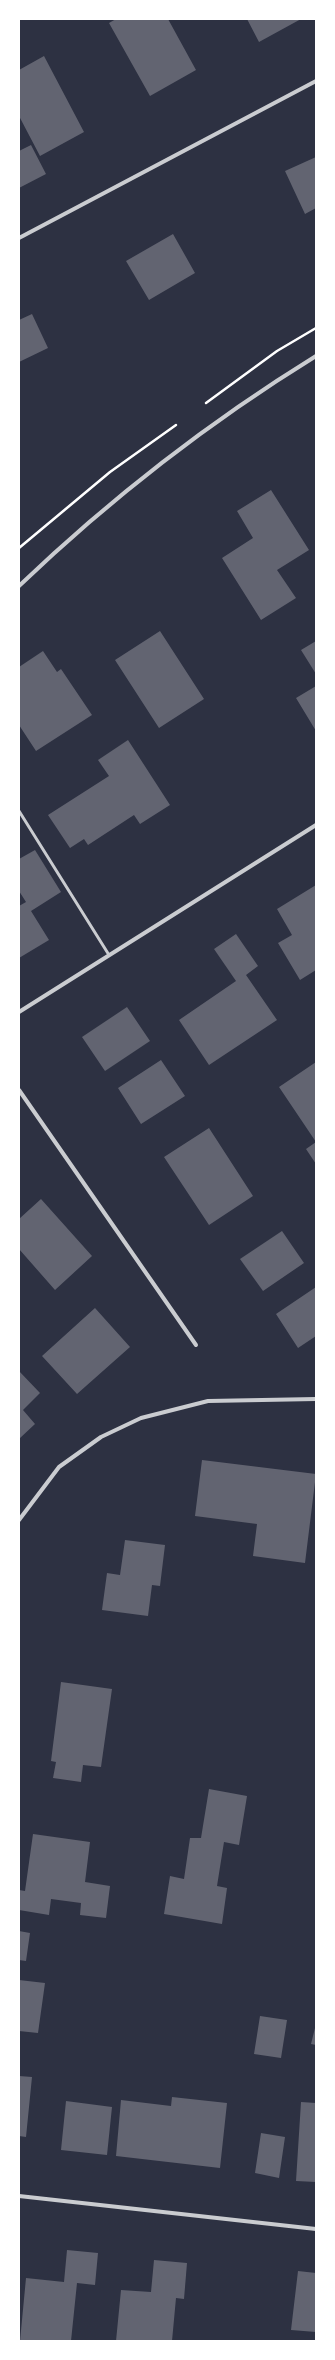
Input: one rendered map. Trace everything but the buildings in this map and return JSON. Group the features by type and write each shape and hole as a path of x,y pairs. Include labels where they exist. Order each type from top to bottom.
{"street":[{"path":"19,238 316,82"},
{"path":"19,586 60,547 172,453 262,390 316,356"},
{"path":"19,1012 316,825"},
{"path":"19,1090 196,1345"},
{"path":"19,1520 59,1467 102,1437 141,1418 208,1401 316,1398"},
{"path":"19,2196 316,2229"}],"lane":[{"path":"19,811 109,955"}]}
